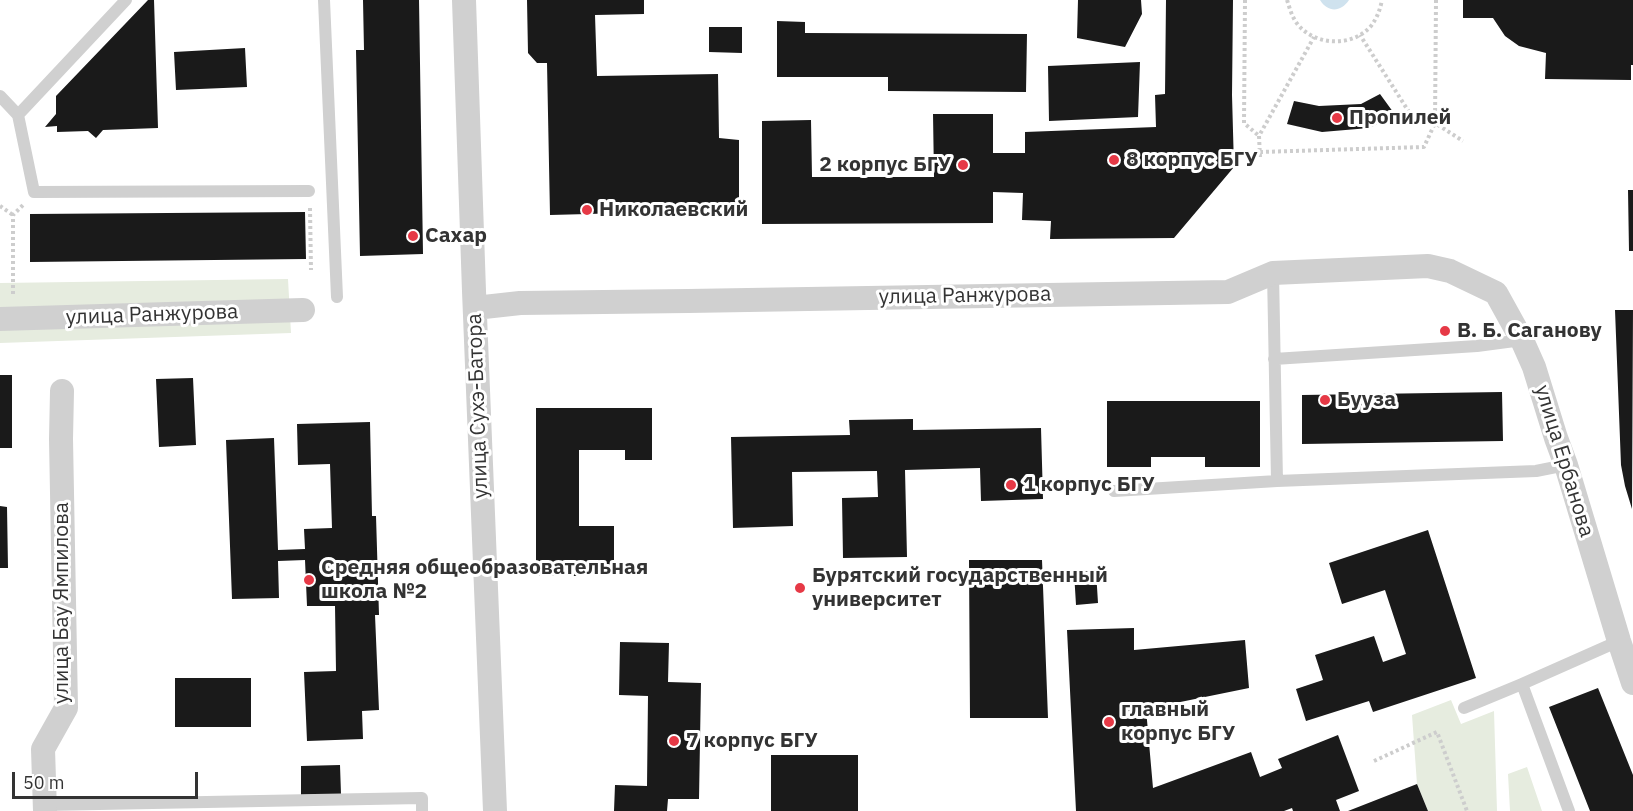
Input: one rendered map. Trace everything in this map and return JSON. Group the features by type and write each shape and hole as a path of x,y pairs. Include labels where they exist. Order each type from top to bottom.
{"street":[{"name":"улица Сухэ-Батора","path":"464,0 495,811"},
{"name":"улица Ранжурова","path":"475,308 520,303 1228,292 1273,273 1428,266 1450,271"},
{"name":"улица Ербанова","path":"1450,271 1496,293 1522,340 1534,367 1566,465 1632,677"},
{"name":"улица Ранжурова","path":"7,319 303,310"},
{"name":"улица Бау Ямпилова","path":"45,808 43,749 66,708 62,391"}],"lane":[{"path":"18,115 126,0"},
{"path":"324,0 338,297"},
{"path":"0,96 18,115 34,192 309,191"},
{"path":"1273,273 1276,481"},
{"path":"1274,359 1477,346 1522,340"},
{"path":"1114,491 1276,481 1536,471 1566,465"},
{"path":"1464,708 1619,641"},
{"path":"1522,684 1569,811"},
{"path":"45,808 422,798 422,811"}],"path":[{"path":"1245,0 1244,123 1259,136"},
{"path":"1287,0 1291,14 1299,26 1324,41 1340,42 1356,37 1370,27 1379,14 1382,0"},
{"path":"1314,37 1259,136 1260,154 1424,147 1434,123 1436,0"},
{"path":"1360,35 1416,123 1434,123 1463,141"},
{"path":"309,191 311,270"},
{"path":"7,319 13,215 34,192"},
{"path":"0,206 13,215"},
{"path":"1374,760 1437,732 1467,811"}],"shaded area":[{"path":"288,279 291,333 0,343 0,283"},
{"path":"1451,700 1461,724 1494,711 1497,811 1428,811 1417,784 1412,715"},
{"path":"1527,767 1542,811 1510,811 1508,774"}],"water":[{"path":"1320,0 1349,0 1338,9 1331,9"}],"building":[{"path":"148,0 154,0 158,128 103,130 96,138 88,131 57,132 57,126 45,127 56,114 56,96"},
{"path":"363,0 419,0 423,254 360,256 356,50 364,50"},
{"path":"527,0 644,0 644,14 595,15 597,76 718,74 719,138 739,140 739,210 550,215 547,63 537,63 528,53"},
{"path":"1078,0 1141,0 1142,14 1125,47 1077,38"},
{"path":"1166,0 1233,0 1234,167 1174,238 1050,239 1051,221 1022,220 1023,193 993,192 993,223 762,224 762,121 811,120 812,177 934,177 933,114 993,114 993,153 1025,153 1025,132 1156,127 1155,95 1165,94"},
{"path":"1463,0 1633,0 1631,80 1545,79 1546,53 1519,46 1505,36 1493,18 1463,18"},
{"path":"777,21 805,22 805,33 1027,34 1026,92 888,91 888,77 777,77"},
{"path":"709,27 742,27 742,53 709,52"},
{"path":"245,48 247,87 176,90 174,52"},
{"path":"1140,62 1138,117 1049,121 1048,66"},
{"path":"1380,94 1396,116 1369,128 1322,132 1287,124 1294,101 1319,106 1361,104"},
{"path":"1628,190 1633,190 1633,251 1629,251"},
{"path":"305,212 306,259 30,262 30,214"},
{"path":"1615,310 1633,310 1632,509 1621,465"},
{"path":"0,375 12,375 12,448 0,448"},
{"path":"193,378 196,445 159,447 156,379"},
{"path":"1502,392 1503,441 1302,444 1302,395"},
{"path":"1107,401 1260,401 1260,467 1205,467 1205,457 1151,457 1151,467 1107,467"},
{"path":"536,408 652,408 652,460 625,460 625,450 579,450 579,526 614,526 614,576 536,576"},
{"name":"1 корпус БГУ","path":"913,419 913,430 1041,428 1043,499 981,501 980,468 905,470 907,557 843,558 842,498 878,497 877,471 792,472 793,526 733,528 731,437 850,435 849,420"},
{"path":"370,422 372,516 376,516 379,615 375,615 379,710 362,711 363,739 307,741 304,672 336,671 335,606 307,606 305,560 278,561 279,598 232,599 226,440 274,438 278,550 305,549 304,529 332,528 330,464 298,465 297,424"},
{"path":"0,506 7,507 8,568 0,568"},
{"path":"1428,530 1476,678 1373,712 1369,701 1306,721 1296,689 1323,680 1315,655 1374,636 1383,662 1406,654 1385,590 1342,604 1329,563"},
{"path":"969,560 1042,560 1048,718 970,718"},
{"path":"1096,571 1098,603 1076,605 1074,572"},
{"name":"главный корпус БГУ","path":"1134,628 1134,650 1245,640 1249,688 1146,709 1153,788 1251,752 1260,777 1282,768 1278,759 1338,735 1359,791 1336,800 1340,811 1293,811 1292,808 1284,811 1076,811 1067,630"},
{"name":"7 корпус БГУ","path":"620,642 669,643 668,682 701,683 699,799 668,799 667,811 614,811 615,785 647,786 648,696 619,695"},
{"path":"175,678 251,678 251,727 175,727"},
{"path":"1598,688 1633,775 1633,811 1590,811 1549,707"},
{"path":"771,755 858,755 858,811 771,811"},
{"path":"340,765 341,794 301,795 301,766"},
{"path":"1417,784 1428,811 1348,811"}],"place":[{"name":"Пропилей","path":"1337,118"},
{"name":"8 корпус БГУ","path":"1114,160"},
{"name":"2 корпус БГУ","path":"963,165"},
{"name":"Николаевский","path":"587,210"},
{"name":"Caxap","path":"413,236"},
{"name":"В. Б. Саганову","path":"1445,331"},
{"name":"Бууза","path":"1325,400"},
{"name":"1 корпус БГУ","path":"1011,485"},
{"name":"Средняя общеобразовательная школа №2","path":"309,580"},
{"name":"Бурятский государственный университет","path":"800,588"},
{"name":"главный корпус БГУ","path":"1109,722"},
{"name":"7 корпус БГУ","path":"674,741"}]}
